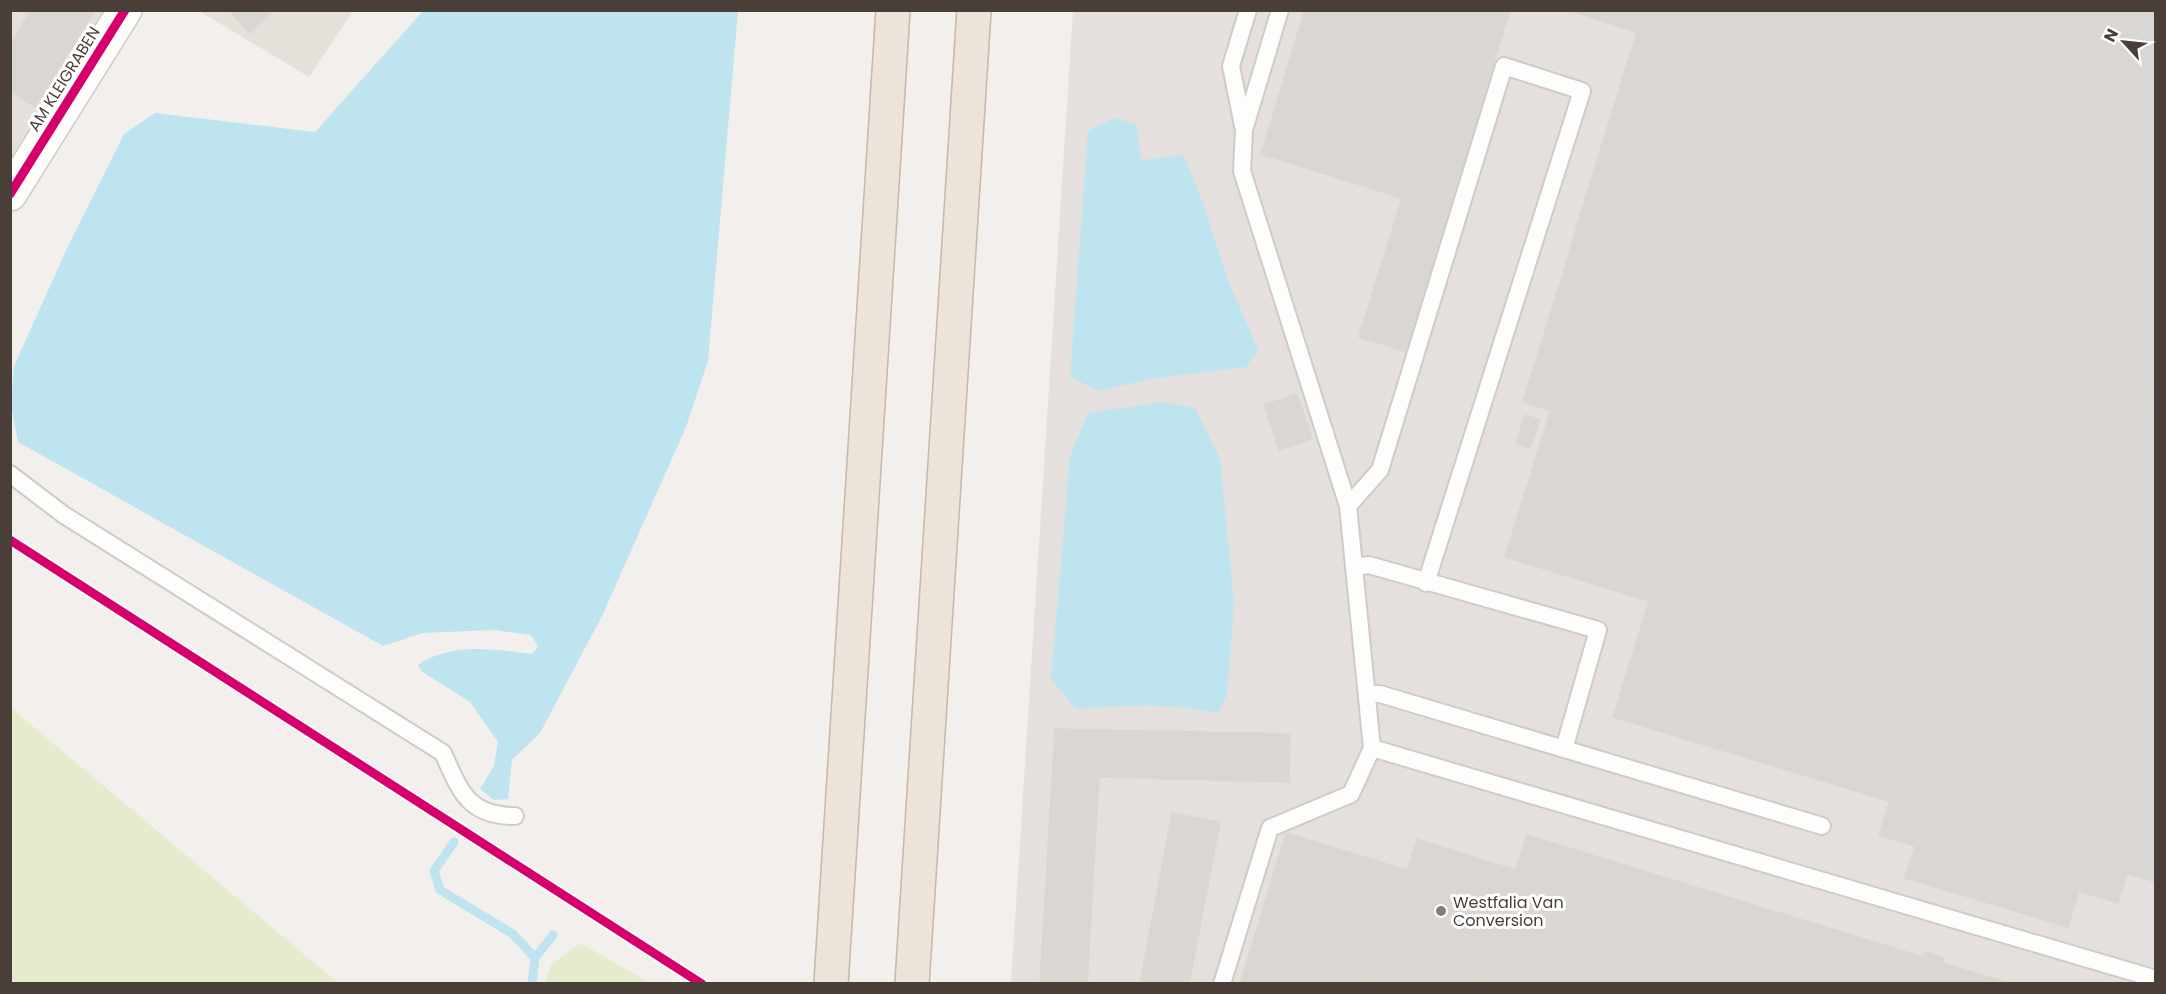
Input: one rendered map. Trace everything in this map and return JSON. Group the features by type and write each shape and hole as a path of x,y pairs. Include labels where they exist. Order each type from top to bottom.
{"highway":[{"path":"831,984 893,10"},
{"path":"912,984 974,10"}],"street":[{"name":"AM KLEIGRABEN","path":"10,194 124,10"}],"lane":[{"path":"1244,130 1231,66 1248,10"},
{"path":"1222,984 1270,828 1351,794 1372,748 1348,506 1242,171 1244,130 1280,10"},
{"path":"1348,506 1380,470 1504,66 1582,91 1426,583"},
{"path":"10,474 64,515 443,753 462,795 493,816 515,816"},
{"path":"1354,567 1369,565 1598,630 1564,749"},
{"path":"1367,694 1380,694 1822,826"},
{"path":"1372,748 2156,979"}],"shaded area":[{"path":"11,11 137,11 11,212"},
{"path":"199,11 353,11 309,77"},
{"path":"1073,11 2155,11 2155,983 1011,984"}],"green space":[{"path":"11,708 338,983 11,983"},
{"path":"580,943 650,983 545,983 551,965"}],"water":[{"path":"424,10 738,11 708,361 686,427 602,616 540,733 512,760 508,799 494,800 480,789 494,766 498,742 470,702 421,671 418,665 444,653 458,650 488,649 532,654 538,647 531,635 494,630 422,633 383,646 18,442 11,404 14,366 69,244 124,134 155,113 315,132"},
{"path":"1115,118 1137,125 1141,160 1184,155 1203,203 1228,280 1258,350 1246,367 1156,378 1097,391 1070,376 1088,131"},
{"path":"1163,402 1195,408 1220,459 1234,603 1227,695 1218,713 1147,706 1076,709 1051,679 1070,456 1088,413"}],"building":[{"path":"31,10 87,10 93,14 35,107 10,91 10,68 33,32 22,25"},
{"path":"229,10 274,10 250,33"},
{"path":"1305,10 1460,10 1402,198 1261,154"},
{"path":"1460,10 1510,10 1405,351 1359,337"},
{"path":"1567,10 2156,10 2156,374 2092,578 1998,549 1918,810 1613,717 1649,601 1505,557 1556,393 1528,385 1536,360 1564,368 1578,322 1565,318 1579,272 1565,267 1586,196 1613,205 1628,157 1620,154 1606,132 1637,32"},
{"path":"22,25 33,32 10,68 10,44"},
{"path":"1606,132 1620,154 1628,157 1613,205 1586,196"},
{"path":"1565,267 1579,272 1565,318 1578,322 1564,368 1536,360"},
{"path":"2154,373 2156,882 2127,873 2118,903 2079,891 2068,927 1905,878 1915,846 1879,835 1890,801 1918,810 1998,549 2092,578"},
{"path":"1528,385 1556,393 1551,411 1523,402"},
{"path":"1533,392 1549,397 1546,406 1531,401"},
{"path":"1297,394 1301,406 1296,408 1292,396"},
{"path":"1292,396 1296,408 1301,406 1312,439 1279,450 1264,405"},
{"path":"1525,415 1540,420 1530,448 1516,443"},
{"path":"1055,729 1290,734 1289,782 1099,777 1087,984 1040,984"},
{"path":"1172,813 1220,822 1189,984 1140,984"},
{"path":"1286,833 1407,870 1372,984 1240,984"},
{"path":"1527,835 1923,957 1925,952 1944,958 1943,963 2011,984 1481,984"},
{"name":"Westfalia Van Conversion","path":"1417,839 1489,862 1475,907 1502,916 1481,984 1372,984"},
{"path":"1489,862 1516,870 1502,916 1475,907"}],"waterway":[{"path":"454,842 434,871 440,890 513,934 535,958 532,984"},
{"path":"535,958 553,935"}],"cycle path":[{"path":"10,194 125,10"},
{"path":"10,540 702,984"}],"place":[{"name":"Westfalia Van Conversion","path":"1441,911"}]}
